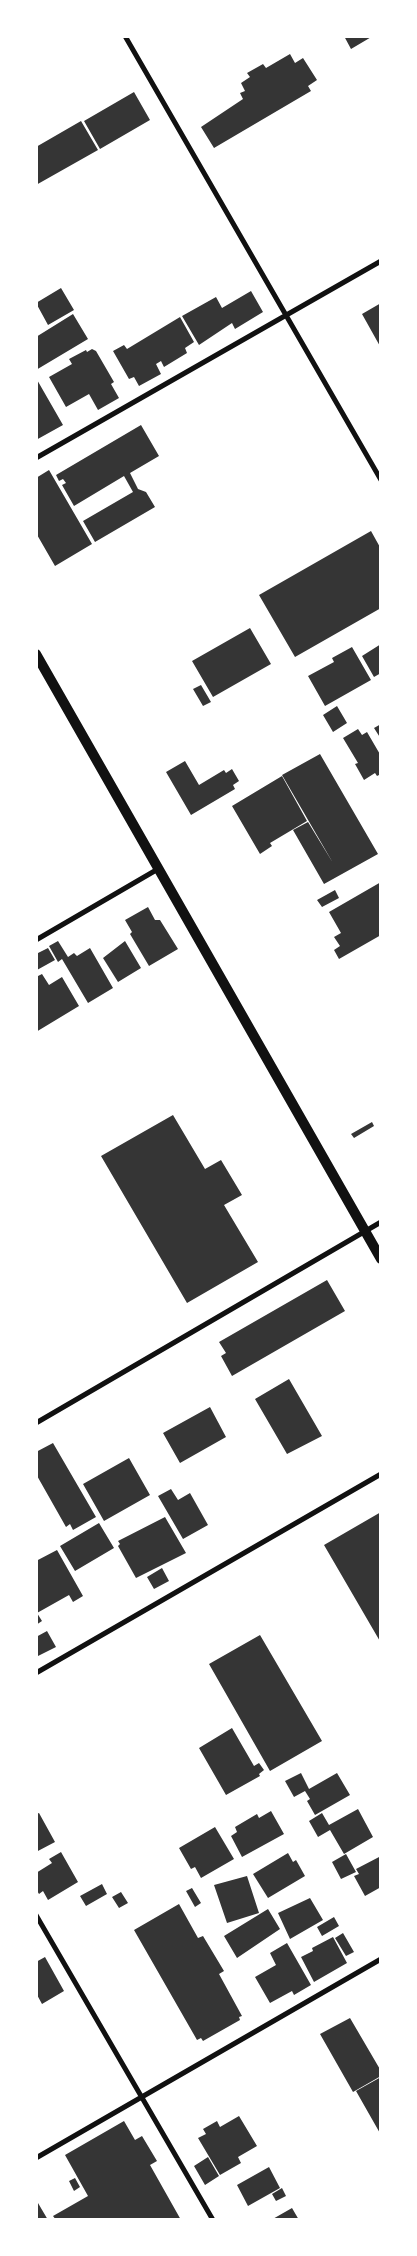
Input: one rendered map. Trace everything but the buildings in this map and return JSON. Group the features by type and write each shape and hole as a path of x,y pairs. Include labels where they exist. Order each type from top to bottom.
{"main road":[{"path":"36,654 381,1259"}],"street":[{"path":"125,36 381,480"},
{"path":"36,458 381,261"},
{"path":"36,940 159,869"},
{"path":"36,1423 381,1222"},
{"path":"36,1672 381,1474"},
{"path":"36,1915 212,2220"},
{"path":"36,2158 381,1959"}]}
